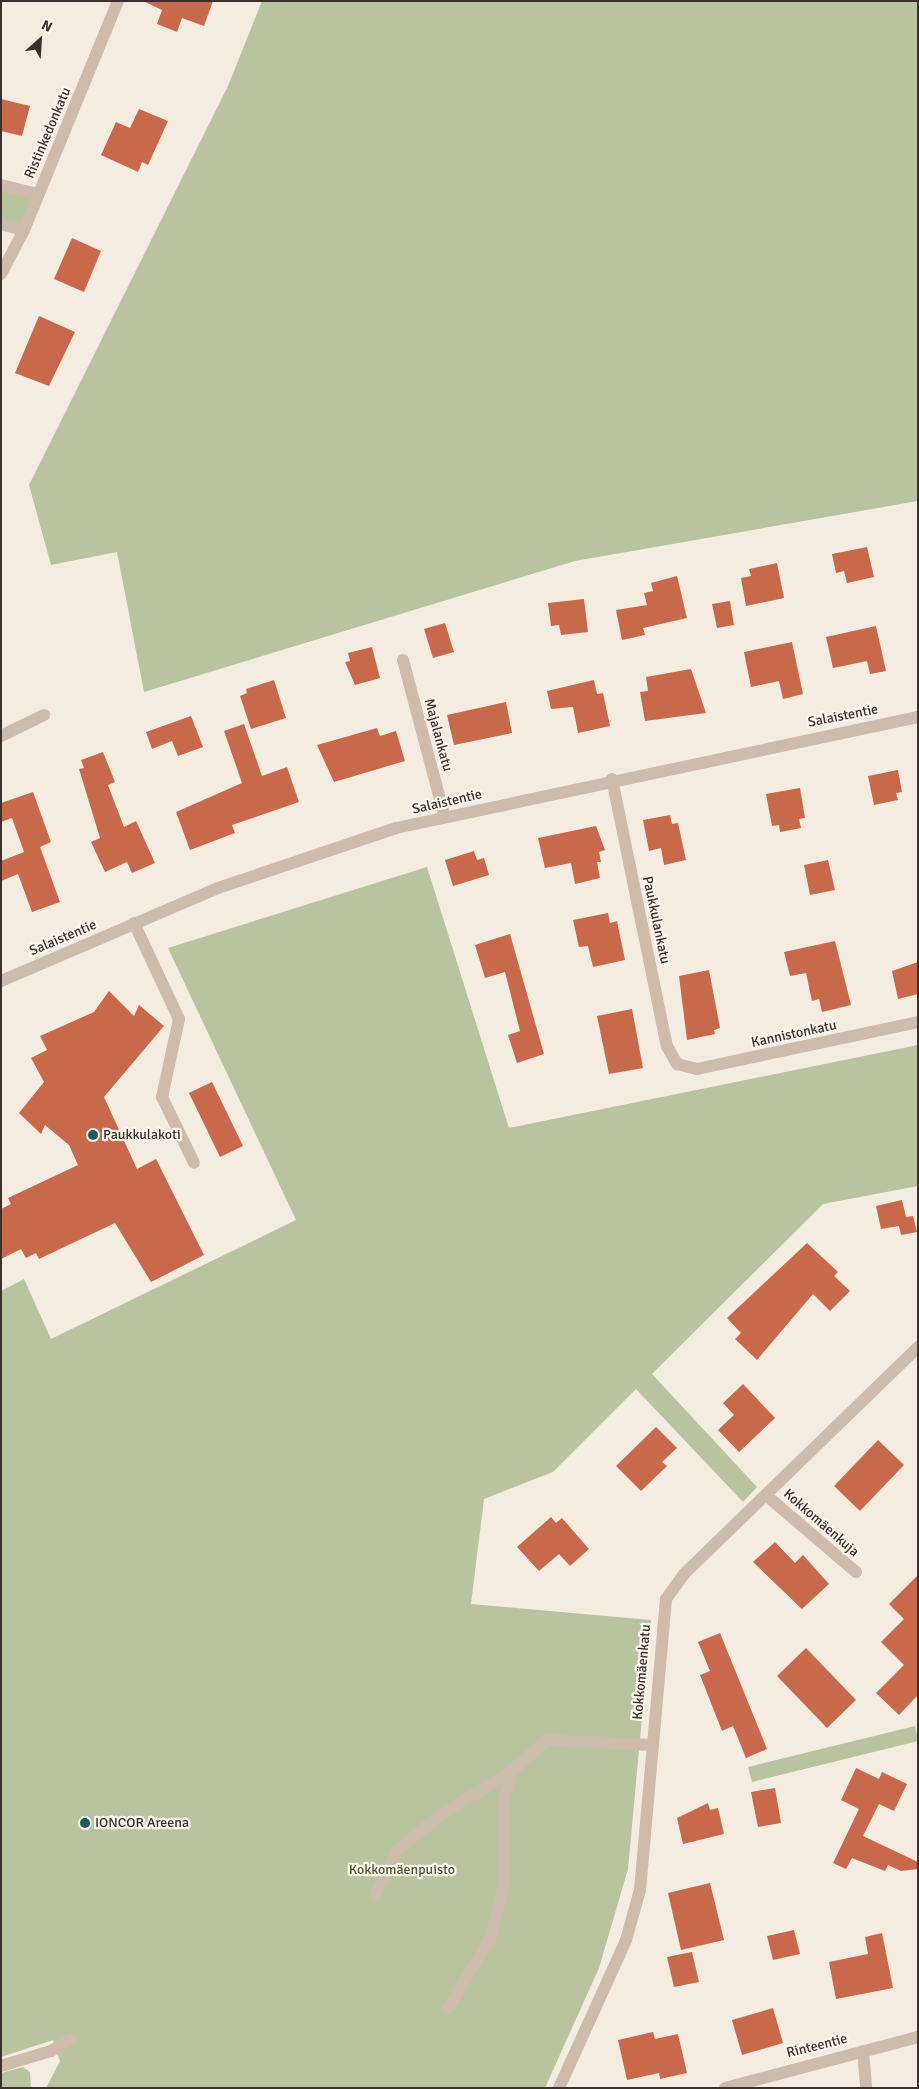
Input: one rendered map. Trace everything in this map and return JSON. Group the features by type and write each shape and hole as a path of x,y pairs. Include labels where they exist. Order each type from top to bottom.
{"street":[{"name":"Ristinkedonkatu","path":"1,274 24,230 118,1"},
{"path":"1,185 38,194"},
{"path":"1,224 24,230"},
{"name":"Majalankatu","path":"402,660 445,818"},
{"path":"1,736 44,715"},
{"name":"Salaistentie","path":"1,981 218,888 396,828 612,779 918,717"},
{"name":"Paukkulankatu","path":"612,779 666,1046 677,1064"},
{"path":"134,923 179,1019 162,1096 194,1163"},
{"name":"Kannistonkatu","path":"677,1064 698,1070 918,1022"},
{"name":"Kokkomäenkatu","path":"559,2088 595,2015 634,1915 643,1867 650,1745 666,1599 686,1573 918,1347"},
{"name":"Kokkomäenkuja","path":"767,1496 856,1572"},
{"path":"375,1895 397,1851 436,1818 512,1770 546,1740 650,1745"},
{"path":"448,2008 491,1937 503,1888 504,1798 512,1770"},
{"name":"Rinteentie","path":"725,2088 918,2037"},
{"path":"1,2066 51,2051 71,2039"},
{"path":"863,2051 866,2088"}],"green space":[{"path":"262,1 918,1 918,501 575,561 144,692 117,552 51,565 29,485 228,86"},
{"path":"1,190 34,197 22,225 1,220"},
{"name":"Kokkomäenpuisto","path":"427,867 509,1128 918,1045 918,1186 823,1204 652,1374 757,1487 743,1502 636,1389 553,1472 484,1499 471,1604 651,1620 628,1869 599,1968 545,2088 46,2088 60,2061 53,2040 1,2057 1,1291 24,1279 51,1339 296,1220 168,948"},
{"path":"915,1726 918,1741 752,1782 748,1767"},
{"path":"23,2067 30,2072 31,2088 1,2088 1,2073"}],"building":[{"path":"143,1 213,1 204,26 182,18 177,32 157,24 162,10"},
{"path":"1,99 30,106 22,136 1,131"},
{"path":"139,109 168,121 148,165 142,162 138,172 101,155 116,122 130,128"},
{"path":"72,238 101,251 84,292 54,279"},
{"path":"39,316 75,332 49,386 15,373"},
{"path":"867,547 874,577 847,583 844,571 836,573 832,554"},
{"path":"777,563 784,598 746,606 741,578 751,576 749,569"},
{"path":"677,576 687,618 643,628 645,635 622,640 616,610 647,605 644,593 653,591 651,583"},
{"path":"584,599 588,632 561,635 559,625 551,626 548,603"},
{"path":"730,601 734,625 717,628 712,604"},
{"path":"445,623 454,652 433,658 424,629"},
{"path":"876,626 886,671 870,674 867,661 833,668 826,637"},
{"path":"792,642 803,694 783,699 779,681 751,687 744,652"},
{"path":"372,647 380,678 355,685 345,662 350,661 348,653"},
{"path":"691,669 706,713 645,721 640,692 648,691 646,677"},
{"path":"274,680 286,718 251,729 240,696 247,693 246,689"},
{"path":"594,680 597,694 603,693 610,726 578,733 573,707 551,709 547,691"},
{"path":"506,702 512,733 454,745 447,715"},
{"path":"191,716 203,747 178,756 172,741 152,749 146,732"},
{"path":"244,724 262,776 287,767 299,802 232,825 235,833 190,850 176,812 242,783 224,731"},
{"path":"377,728 380,736 396,731 405,761 334,782 317,745"},
{"path":"103,752 115,782 108,785 124,827 136,821 155,863 132,873 127,862 105,872 91,842 100,838 79,769 84,768 81,760"},
{"path":"898,770 902,792 896,793 898,800 874,805 868,776"},
{"path":"800,788 805,818 799,819 801,828 780,832 779,825 772,826 766,794"},
{"path":"33,792 51,842 40,847 60,902 32,912 18,874 1,881 1,861 24,852 12,818 1,822 1,803"},
{"path":"670,815 672,824 678,823 686,860 664,865 661,848 649,851 643,820"},
{"path":"596,826 605,850 599,852 601,862 597,862 600,878 575,884 571,863 545,868 538,838"},
{"path":"474,851 477,860 484,858 489,875 453,886 445,860"},
{"path":"828,860 835,890 810,895 804,865"},
{"path":"608,913 610,923 617,921 625,960 593,967 588,946 579,947 573,920"},
{"path":"510,934 544,1054 517,1063 508,1035 520,1031 505,972 485,978 475,945"},
{"path":"835,941 851,1005 822,1012 819,999 812,1001 806,973 790,976 784,952"},
{"path":"918,962 918,994 898,999 892,971"},
{"path":"709,970 720,1028 714,1030 715,1034 687,1040 679,976"},
{"name":"Paukkulakoti","path":"109,991 134,1016 139,1005 164,1026 104,1097 137,1169 156,1159 204,1255 151,1282 115,1223 39,1259 36,1253 26,1258 21,1249 1,1259 1,1209 11,1204 8,1198 78,1165 69,1145 45,1125 41,1134 19,1113 44,1082 31,1058 47,1050 40,1036 94,1012"},
{"path":"632,1009 643,1068 609,1074 597,1016"},
{"path":"212,1082 243,1146 220,1157 189,1093"},
{"path":"902,1200 906,1217 913,1216 917,1232 901,1235 899,1226 881,1229 876,1206"},
{"path":"807,1243 838,1272 834,1276 850,1291 830,1311 813,1294 757,1360 735,1339 741,1333 727,1318"},
{"path":"743,1384 775,1418 739,1452 718,1430 734,1415 723,1403"},
{"path":"656,1427 677,1448 662,1462 667,1466 641,1491 616,1466"},
{"path":"878,1440 904,1465 860,1511 834,1486"},
{"path":"551,1517 556,1523 562,1518 589,1549 570,1566 559,1554 539,1571 517,1547"},
{"path":"775,1542 795,1563 803,1555 829,1584 802,1609 753,1562"},
{"path":"918,1575 918,1695 899,1715 876,1693 904,1665 881,1642 904,1619 889,1604"},
{"path":"720,1633 767,1749 746,1758 733,1726 722,1731 700,1675 710,1671 698,1642"},
{"path":"806,1648 856,1700 827,1728 777,1676"},
{"path":"856,1768 879,1779 882,1772 907,1784 894,1811 879,1804 863,1836 918,1862 918,1869 901,1871 888,1865 885,1871 852,1858 846,1869 833,1863 859,1809 841,1800"},
{"path":"775,1788 781,1823 758,1827 751,1792"},
{"path":"708,1803 710,1810 718,1808 724,1834 683,1844 677,1818"},
{"path":"710,1883 724,1940 681,1950 668,1893"},
{"path":"794,1930 800,1954 773,1960 767,1936"},
{"path":"882,1933 893,1988 836,1999 829,1962 868,1954 865,1937"},
{"path":"692,1952 699,1982 674,1987 667,1957"},
{"path":"773,2008 783,2043 742,2055 732,2020"},
{"path":"653,2032 655,2039 678,2034 687,2073 660,2079 659,2073 627,2080 618,2040"}],"place":[{"name":"Paukkulakoti","path":"93,1135"},
{"name":"IONCOR Areena","path":"85,1823"}]}
